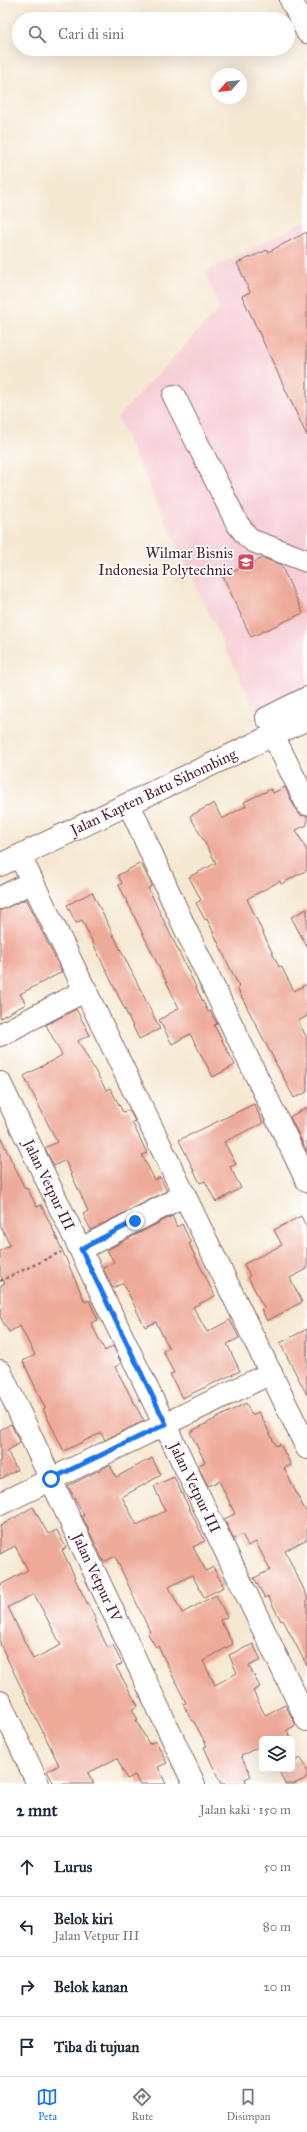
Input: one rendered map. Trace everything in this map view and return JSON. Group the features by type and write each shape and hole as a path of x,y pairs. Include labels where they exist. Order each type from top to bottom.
{"street":[{"path":"291,0 307,32"},
{"path":"174,396 237,523 246,535 254,541 307,561"},
{"path":"307,698 270,727 307,804"},
{"name":"Jalan Kapten Batu Sihombing","path":"0,865 129,804 270,727 307,719"},
{"path":"129,804 184,926 307,1181"},
{"path":"20,856 307,1448"},
{"path":"0,898 32,882"},
{"path":"0,1035 86,990"},
{"name":"Jalan Vetpur III","path":"0,1083 166,1424 307,1720"},
{"path":"80,1246 185,1195"},
{"name":"Jalan Vetpur IV","path":"0,1371 194,1784"},
{"path":"0,1504 271,1373"},
{"path":"3,1715 38,1784"}],"path":[{"path":"0,1281 80,1246"}],"shaded area":[{"name":"Wilmar Bisnis Indonesia Polytechnic","path":"307,221 307,706 263,727 117,418 220,308 205,272"}],"building":[{"path":"307,232 307,436 242,296 250,292 237,263 267,250 268,252"},
{"path":"263,558 281,565 303,613 251,637 223,576"},
{"path":"285,787 296,810 300,815 307,816 307,825 296,830 307,851 307,870 281,884 280,881 247,899 279,967 281,966 294,991 307,984 307,1016 298,1021 307,1038 307,1092 294,1098 237,988 239,987 207,919 205,920 196,903 201,900 189,877 216,863 190,816 214,803 222,819 246,806 244,802 271,789 273,793"},
{"path":"141,863 152,886 148,888 208,1012 210,1011 217,1024 214,1025 235,1065 213,1077 190,1034 172,1044 159,1020 179,1008 119,885 122,883 118,875"},
{"path":"92,892 160,1029 139,1039 82,920 76,923 67,905"},
{"path":"26,899 62,972 20,994 26,1004 0,1018 0,910"},
{"path":"307,909 307,947 291,917"},
{"path":"76,1009 90,1035 78,1041 106,1090 110,1088 123,1112 129,1110 135,1121 132,1122 147,1153 142,1155 155,1180 160,1177 167,1191 91,1230 83,1214 88,1211 65,1160 54,1166 45,1148 57,1142 24,1076 62,1055 46,1025"},
{"path":"254,1104 263,1123 224,1142 236,1164 230,1167 241,1188 216,1202 205,1181 200,1183 179,1140"},
{"path":"307,1107 307,1152 290,1117"},
{"path":"0,1136 25,1189 27,1188 37,1207 41,1205 85,1302 89,1300 98,1320 91,1323 105,1351 113,1346 121,1363 115,1367 144,1421 105,1440 101,1433 64,1451 43,1409 45,1408 23,1361 35,1355 20,1326 9,1332 0,1317 0,1286 5,1283 0,1275 0,1251 10,1245 0,1225"},
{"path":"172,1216 177,1227 182,1224 191,1243 189,1244 215,1296 193,1307 207,1332 230,1320 239,1338 227,1344 240,1371 182,1398 170,1374 174,1373 163,1351 169,1348 156,1322 145,1327 123,1283 113,1288 103,1268 114,1262 107,1250"},
{"path":"301,1216 307,1228 307,1269 290,1278 302,1302 267,1321 261,1309 264,1308 248,1277 250,1276 244,1264 282,1245 274,1230"},
{"path":"307,1329 307,1395 280,1343"},
{"path":"246,1403 252,1415 259,1412 276,1446 280,1444 291,1465 284,1468 307,1514 307,1539 285,1551 307,1596 307,1666 283,1620 281,1621 268,1596 265,1598 254,1578 270,1570 256,1542 248,1546 242,1534 234,1539 224,1519 235,1514 219,1481 208,1486 198,1466 205,1462 190,1432"},
{"path":"11,1424 20,1443 7,1451 17,1470 0,1479 0,1430"},
{"path":"152,1458 161,1475 122,1497 137,1525 165,1511 154,1486 174,1477 205,1541 193,1547 206,1571 213,1567 224,1587 204,1597 192,1575 169,1587 182,1613 216,1595 227,1617 220,1620 233,1644 203,1661 215,1685 237,1673 229,1655 253,1644 261,1660 249,1666 260,1687 253,1691 265,1715 285,1705 296,1725 287,1730 290,1736 259,1736 259,1747 241,1756 251,1776 245,1779 247,1784 221,1784 204,1747 207,1746 183,1704 186,1703 158,1646 156,1647 148,1634 150,1632 115,1556 104,1562 82,1516 84,1515 68,1486 110,1465 116,1477"},
{"path":"33,1507 48,1534 57,1530 66,1548 62,1550 96,1620 94,1620 108,1648 113,1645 122,1664 116,1667 138,1706 132,1709 138,1720 136,1720 149,1744 156,1741 167,1763 158,1767 166,1784 139,1784 135,1775 127,1779 117,1758 88,1773 94,1784 54,1784 47,1771 59,1765 0,1644 0,1585 28,1570 15,1546 0,1554 0,1526","holes":["34,1594 61,1645 33,1659 8,1607"]},
{"path":"301,1758 307,1769 307,1778 294,1784 285,1784 279,1772 295,1772 295,1761"}],"place":[{"name":"Wilmar Bisnis Indonesia Polytechnic","path":"246,562"}],"route":[{"path":"51,1479 166,1424 81,1249 135,1221"}]}
